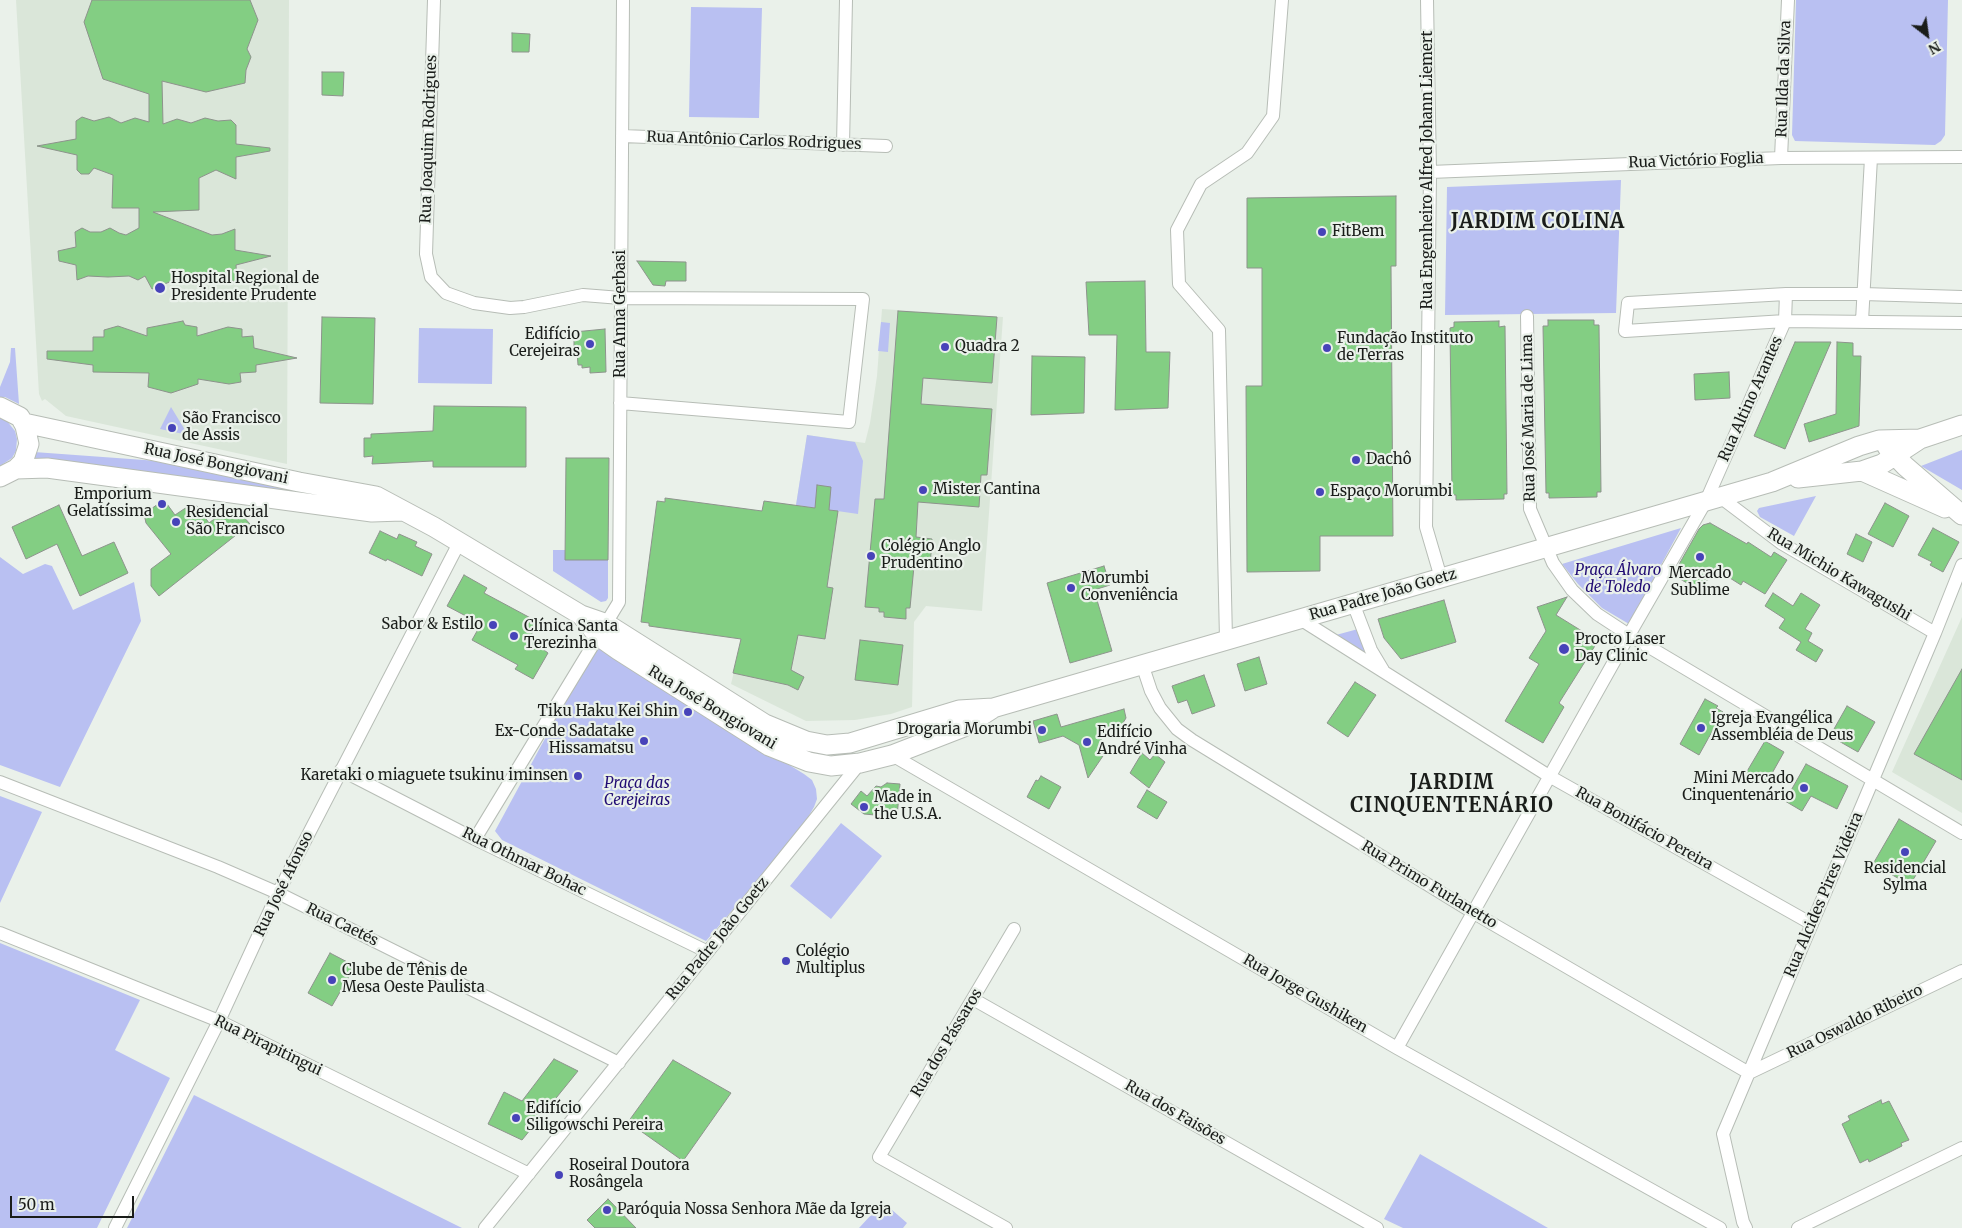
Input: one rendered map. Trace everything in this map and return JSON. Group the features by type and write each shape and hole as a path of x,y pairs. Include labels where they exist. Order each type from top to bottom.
{"street":[{"name":"Rua Joaquim Rodrigues","path":"434,0 426,254 431,277 446,293 474,302 510,308 583,295 621,298"},
{"name":"Rua Anna Gerbasi","path":"475,838 619,602 623,0"},
{"path":"843,145 846,0"},
{"path":"1226,639 1218,330 1179,284 1177,230 1201,184 1247,154 1273,116 1282,0"},
{"name":"Rua Engenheiro Alfred Johann Liemert","path":"1427,0 1430,172 1426,527 1441,578"},
{"name":"Rua Ilda da Silva","path":"1781,158 1788,0"},
{"name":"Rua Antônio Carlos Rodrigues","path":"622,136 886,146"},
{"path":"1962,150 1962,157"},
{"name":"Rua Victório Foglia","path":"1430,172 1781,158 1962,157"},
{"path":"1862,321 1871,158"},
{"path":"1962,297 1786,294 1628,304 1625,331 1785,321 1962,323"},
{"name":"Rua Altino Arantes","path":"1398,1048 1629,635 1713,499 1785,321 1786,294"},
{"path":"620,402 849,422 863,299 621,298"},
{"name":"Rua José Maria de Lima","path":"1527,316 1530,509 1553,563 1572,590 1597,614 1629,635 1962,833"},
{"path":"0,407 20,417 24,423 29,444 23,462 6,478"},
{"name":"Rua José Bongiovani","path":"24,423 300,482 376,496 406,511 581,615 769,746 809,762 831,766 860,763"},
{"path":"1920,439 1962,425"},
{"name":"Rua Padre João Goetz","path":"1772,482 1862,471 1882,464 1920,439"},
{"name":"Rua Padre João Goetz","path":"806,741 827,745 850,743 959,710 993,708 1772,482 1858,446 1879,440 1920,439"},
{"path":"1879,440 1962,515"},
{"path":"1858,446 1857,458 1862,471 1962,515"},
{"name":"Rua José Bongiovani","path":"6,478 47,468 372,512 406,511"},
{"name":"Rua Michio Kawagushi","path":"1713,499 1782,543 1935,633"},
{"name":"Rua José Afonso","path":"115,1228 219,1021 278,893 459,543"},
{"name":"Rua Alcides Pires Videira","path":"1746,1228 1723,1134 1962,565"},
{"path":"1353,603 1371,650 1385,672"},
{"name":"Rua Bonifácio Pereira","path":"1300,619 1550,776 1812,924"},
{"name":"Rua José Bongiovani","path":"602,630 766,724 806,741"},
{"name":"Rua Primo Furlanetto","path":"1142,664 1151,691 1160,708 1177,729 1192,740 1474,913 1749,1073"},
{"name":"Rua Padre João Goetz","path":"485,1228 860,763 892,755 964,727 993,708"},
{"name":"Rua Jorge Gushiken","path":"892,755 1398,1048 1720,1228"},
{"name":"Rua Othmar Bohac","path":"341,770 708,952"},
{"name":"Rua Caetés","path":"0,782 218,867 278,893 619,1063"},
{"name":"Rua dos Pássaros","path":"1006,1228 879,1158 1014,929"},
{"name":"Rua Pirapitingui","path":"0,933 219,1021 529,1174"},
{"name":"Rua Oswaldo Ribeiro","path":"1749,1073 1962,971"},
{"name":"Rua dos Faisões","path":"973,999 1377,1228"},
{"path":"1798,1228 1962,1148"}],"shaded area":[{"name":"Hospital Regional de Presidente Prudente","path":"16,0 289,0 287,464 66,416 45,399 42,401 39,394"},
{"name":"Colégio Anglo Prudentino","path":"882,309 1003,317 982,611 926,606 914,622 912,707 891,714 855,720 806,721 731,684 745,627 764,501 796,505 807,435 865,443 877,376"},
{"path":"1962,617 1962,813 1892,772"}],"green space":[{"path":"1796,0 1948,0 1945,135 1941,141 1935,145 1795,141 1792,135"},
{"path":"691,7 762,8 759,118 689,117"},
{"path":"1621,180 1616,313 1445,315 1447,187"},
{"path":"881,322 890,323 888,352 878,351"},
{"path":"419,328 493,329 492,384 418,383"},
{"path":"11,348 15,348 19,404 5,397 0,397 0,387 10,362"},
{"path":"171,407 188,435 160,429"},
{"path":"0,418 7,421 15,431 17,439 16,451 12,458 0,466"},
{"path":"807,435 855,442 863,461 858,514 796,505"},
{"path":"1962,450 1962,490 1921,466"},
{"path":"34,452 158,461 371,506 30,463"},
{"path":"1816,496 1794,536 1760,517 1757,511 1759,508"},
{"name":"Praça Álvaro de Toledo","path":"1681,528 1629,624 1602,608 1578,584 1562,564"},
{"path":"553,550 565,550 565,560 608,560 608,598 606,601 601,602 553,571"},
{"path":"0,557 23,574 45,564 52,566 73,610 134,582 141,621 60,787 0,765"},
{"path":"1358,629 1365,653 1336,635"},
{"name":"Praça das Cerejeiras","path":"595,646 804,774 812,780 816,789 817,799 814,807 800,831 706,941 502,840 495,831"},
{"path":"0,796 42,812 0,903"},
{"path":"841,823 882,856 831,919 790,886"},
{"path":"0,943 140,1000 115,1050 170,1078 97,1228 0,1228"},
{"path":"194,1095 462,1228 127,1228"},
{"path":"1420,1154 1548,1228 1403,1228 1384,1219"},
{"path":"883,1202 907,1223 903,1228 859,1228"}],"building":[{"path":"92,0 250,0 258,20 247,49 251,57 246,70 245,83 206,92 162,81 163,124 177,119 191,123 205,118 218,121 231,120 236,125 236,144 270,148 270,151 236,157 236,179 216,170 199,178 199,210 153,212 212,235 222,234 235,229 235,250 271,256 236,265 237,283 222,275 211,276 205,281 194,275 187,275 152,289 145,276 138,280 129,276 88,276 77,280 76,265 59,261 58,251 76,247 75,232 82,228 90,232 101,232 110,228 126,235 139,228 139,208 112,208 113,175 94,168 89,174 81,174 77,170 77,155 37,146 76,139 76,121 82,117 94,121 109,117 121,123 135,118 149,122 149,94 103,79 84,22"},
{"path":"512,33 530,34 529,52 512,52"},
{"path":"322,72 344,72 343,96 322,95"},
{"path":"1396,196 1396,266 1391,266 1393,536 1320,536 1320,571 1247,572 1246,386 1262,386 1262,268 1247,268 1247,198"},
{"path":"637,261 686,262 686,281 666,281 665,286 653,285"},
{"path":"1145,281 1146,352 1170,352 1168,408 1115,410 1117,335 1089,335 1086,282"},
{"path":"898,311 997,317 992,383 923,378 921,404 992,409 987,475 981,475 979,507 918,502 916,537 932,539 930,567 914,566 910,608 906,608 906,619 884,617 884,612 879,612 879,608 865,607 875,499 884,499"},
{"path":"322,317 375,318 373,404 320,403"},
{"path":"1548,320 1594,320 1594,325 1599,325 1601,492 1597,492 1597,497 1549,498 1549,493 1546,493 1543,326 1548,326"},
{"path":"183,321 185,325 197,327 197,336 228,327 242,329 242,337 253,336 254,348 297,358 256,365 256,372 240,373 241,382 229,384 198,379 198,384 171,393 148,387 149,373 93,372 93,365 47,359 47,351 93,351 93,337 104,337 104,330 118,326 147,336 147,328"},
{"path":"1499,321 1499,327 1505,326 1507,494 1504,494 1504,499 1456,500 1456,495 1452,495 1450,328 1454,327 1454,322"},
{"name":"Edifício Cerejeiras","path":"605,329 606,372 590,373 590,367 582,368 582,365 578,365 577,351 574,352 574,332"},
{"path":"1795,342 1831,342 1785,449 1754,436"},
{"path":"1837,342 1853,343 1853,356 1861,356 1859,426 1809,442 1804,424 1836,414"},
{"path":"1032,356 1085,357 1084,413 1031,415"},
{"path":"1729,372 1730,398 1695,400 1694,374"},
{"path":"434,406 526,407 526,467 433,467 433,461 372,464 373,456 364,457 364,438 371,438 371,434 433,431"},
{"path":"566,458 609,458 608,560 565,560"},
{"path":"817,485 831,487 829,510 838,511 827,587 833,588 825,639 798,635 791,670 804,677 798,690 788,685 733,673 741,639 649,626 649,623 641,622 657,501 665,502 665,498 762,511 764,501 815,508"},
{"path":"1885,503 1909,516 1893,547 1868,534"},
{"path":"158,504 167,504 175,515 187,507 197,506 209,523 223,512 241,514 250,524 159,596 151,586 151,569 171,554 146,523 144,514"},
{"path":"59,505 82,556 114,542 128,573 80,596 57,544 26,559 12,527"},
{"path":"1710,523 1747,544 1748,542 1771,557 1774,552 1787,560 1765,594 1743,581 1741,585 1714,568 1701,591 1673,575 1699,529 1703,525"},
{"path":"1933,528 1959,542 1943,572 1930,565 1932,562 1918,555"},
{"path":"380,531 397,539 399,534 417,542 415,546 432,554 422,576 387,559 386,561 369,553"},
{"path":"1856,534 1872,542 1863,562 1847,554"},
{"path":"1104,566 1110,585 1094,590 1112,651 1070,663 1047,583"},
{"path":"464,575 487,588 484,593 538,622 530,637 546,646 544,650 548,653 533,679 515,669 518,665 472,640 481,624 447,606"},
{"path":"1773,593 1793,606 1801,593 1820,605 1805,629 1812,633 1808,641 1823,650 1816,662 1796,650 1801,642 1779,628 1785,619 1765,606"},
{"path":"1567,597 1556,615 1598,641 1559,703 1564,707 1543,743 1505,721 1539,664 1529,658 1546,631 1537,607"},
{"path":"1444,600 1456,642 1401,659 1384,638 1378,619"},
{"path":"860,640 903,645 898,685 855,680"},
{"path":"1259,657 1267,684 1245,691 1237,664"},
{"path":"1962,669 1962,780 1914,754"},
{"path":"1204,675 1215,706 1192,714 1187,700 1178,703 1172,686"},
{"path":"1355,682 1376,695 1348,737 1327,723"},
{"name":"Igreja Evangélica Assembléia de Deus","path":"1705,699 1718,706 1716,708 1723,712 1699,755 1680,744"},
{"path":"1847,706 1875,722 1858,752 1830,736"},
{"name":"Edifício André Vinha","path":"1124,709 1126,718 1116,734 1101,738 1105,753 1088,778 1079,745 1063,736 1039,743 1033,721 1057,714 1061,727"},
{"path":"1765,741 1784,752 1766,784 1746,773"},
{"path":"1142,753 1150,760 1155,754 1165,762 1149,788 1130,773"},
{"path":"1806,764 1848,786 1837,809 1811,796 1802,811 1785,801"},
{"path":"1041,776 1061,787 1049,809 1027,797 1036,780 1038,781"},
{"path":"887,783 900,784 897,817 864,814 851,804 861,791 867,796 876,786 881,787"},
{"path":"1147,790 1167,802 1157,819 1137,807"},
{"name":"Residencial Sylma","path":"1899,819 1936,841 1910,885 1873,864"},
{"name":"Clube de Tênis de Mesa Oeste Paulista","path":"330,953 355,966 332,1006 308,993"},
{"path":"554,1059 578,1071 522,1140 488,1124 504,1092 522,1101"},
{"path":"673,1060 731,1093 683,1161 628,1122"},
{"path":"1881,1100 1882,1104 1889,1101 1909,1140 1901,1143 1902,1146 1869,1162 1868,1159 1860,1163 1842,1124 1850,1120 1848,1116"},
{"name":"Paróquia Nossa Senhora Mãe da Igreja","path":"608,1199 636,1228 595,1228 587,1220"}],"place":[{"name":"FitBem","path":"1322,232"},
{"name":"Hospital Regional de Presidente Prudente","path":"160,288"},
{"name":"Edifício Cerejeiras","path":"590,344"},
{"name":"Quadra 2","path":"945,347"},
{"name":"Fundação Instituto de Terras","path":"1327,348"},
{"name":"São Francisco de Assis","path":"172,428"},
{"name":"Dachô","path":"1356,460"},
{"name":"Mister Cantina","path":"923,490"},
{"name":"Espaço Morumbi","path":"1320,492"},
{"name":"Emporium Gelatíssima","path":"162,504"},
{"name":"Residencial São Francisco","path":"176,522"},
{"name":"Colégio Anglo Prudentino","path":"871,556"},
{"name":"Mercado Sublime","path":"1700,557"},
{"name":"Morumbi Conveniência","path":"1071,588"},
{"name":"Sabor & Estilo","path":"493,625"},
{"name":"Clínica Santa Terezinha","path":"514,636"},
{"name":"Procto Laser Day Clinic","path":"1564,649"},
{"name":"Tiku Haku Kei Shin","path":"688,712"},
{"name":"Igreja Evangélica Assembléia de Deus","path":"1701,728"},
{"name":"Drogaria Morumbi","path":"1042,730"},
{"name":"Ex-Conde Sadatake Hissamatsu","path":"644,741"},
{"name":"Edifício André Vinha","path":"1087,742"},
{"name":"Karetaki o miaguete tsukinu iminsen","path":"578,776"},
{"name":"Mini Mercado Cinquentenário","path":"1804,788"},
{"name":"Made in the U.S.A.","path":"864,807"},
{"name":"Residencial Sylma","path":"1905,852"},
{"name":"Colégio Multiplus","path":"786,961"},
{"name":"Clube de Tênis de Mesa Oeste Paulista","path":"332,980"},
{"name":"Edifício Siligowschi Pereira","path":"516,1118"},
{"name":"Roseiral Doutora Rosângela","path":"559,1175"},
{"name":"Paróquia Nossa Senhora Mãe da Igreja","path":"607,1210"}],"district":[{"name":"JARDIM COLINA","path":"1538,222"},
{"name":"JARDIM CINQUENTENÁRIO","path":"1452,794"}]}
